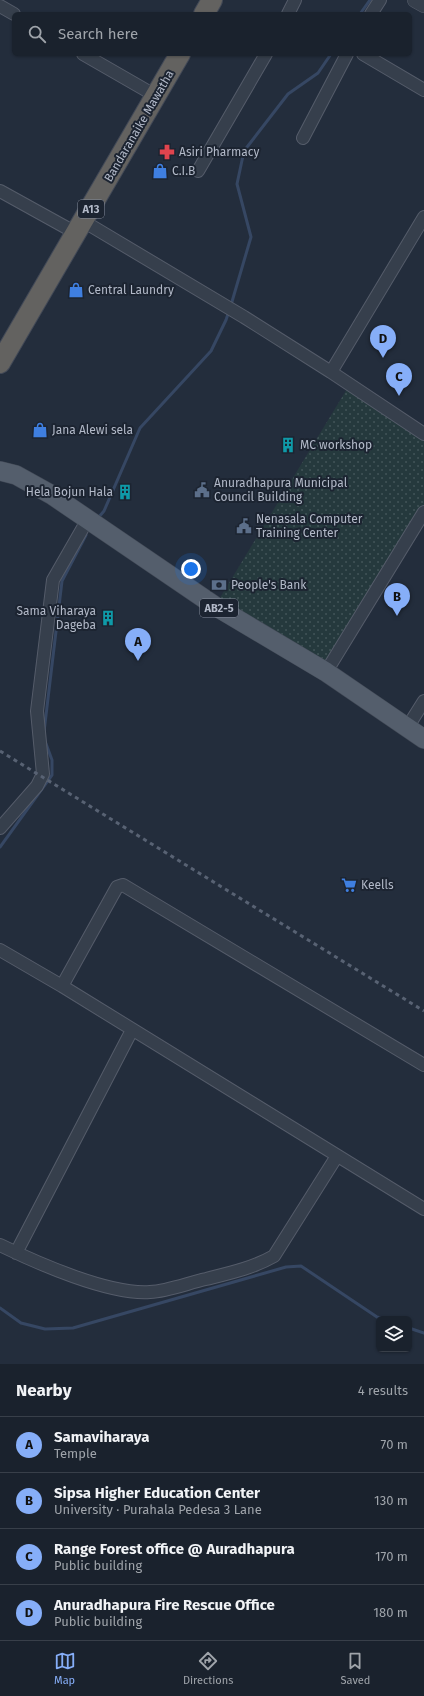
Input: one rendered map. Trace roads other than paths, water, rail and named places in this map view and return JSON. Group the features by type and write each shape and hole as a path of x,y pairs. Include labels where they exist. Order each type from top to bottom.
{"highway":[{"path":"205,12 212,0"},
{"name":"Bandaranaike Mawatha","path":"0,363 179,56"}],"main road":[{"name":"AB2-5","path":"0,456 8,473 46,492 215,606 326,672 424,740"}],"street":[{"path":"289,12 295,0"},
{"path":"372,12 380,0"},
{"path":"415,0 424,5"},
{"path":"0,6 12,13"},
{"path":"86,56 156,96"},
{"path":"198,171 265,56"},
{"path":"303,138 347,56"},
{"path":"366,56 424,90"},
{"path":"0,191 80,227 218,301 331,372 424,434"},
{"path":"331,372 424,217"},
{"path":"326,672 424,512"},
{"path":"0,828 37,786 44,774 37,711 53,580 88,519"},
{"path":"407,728 424,700"},
{"path":"62,986 117,887 123,884 424,1065"},
{"path":"1,953 62,986 424,1209"},
{"path":"16,1252 132,1030"},
{"path":"0,1245 92,1282 136,1292 151,1292 238,1271 260,1264 274,1256 337,1156"}],"waterway":[{"path":"361,12 370,0"},
{"path":"231,305 251,237 237,184 244,151 288,94 318,73 330,56"},
{"path":"98,518 104,511 140,428 211,351 229,311"},
{"path":"44,732 62,581 86,535"},
{"path":"0,847 52,775 52,760 45,741"},
{"path":"0,1308 21,1323 45,1329 73,1328 286,1267 301,1266 376,1316"},
{"path":"412,1329 424,1333"}],"railway":[{"path":"0,751 424,1011"}],"place":[{"name":"Asiri Pharmacy","path":"167,152"},
{"name":"C.I.B","path":"160,171"},
{"name":"Central Laundry","path":"76,290"},
{"name":"Anuradhapura Fire Rescue Office","path":"383,358"},
{"name":"Range Forest office @ Auradhapura","path":"399,396"},
{"name":"Jana Alewi sela","path":"40,430"},
{"name":"MC workshop","path":"288,445"},
{"name":"Anuradhapura Municipal Council Building","path":"202,490"},
{"name":"Hela Bojun Hala","path":"125,492"},
{"name":"Nenasala Computer Training Center","path":"244,526"},
{"name":"People's Bank","path":"219,585"},
{"name":"Sipsa Higher Education Center","path":"397,616"},
{"name":"Sama Viharaya Dageba","path":"108,618"},
{"name":"Samaviharaya","path":"138,661"},
{"name":"Keells","path":"349,885"}]}
